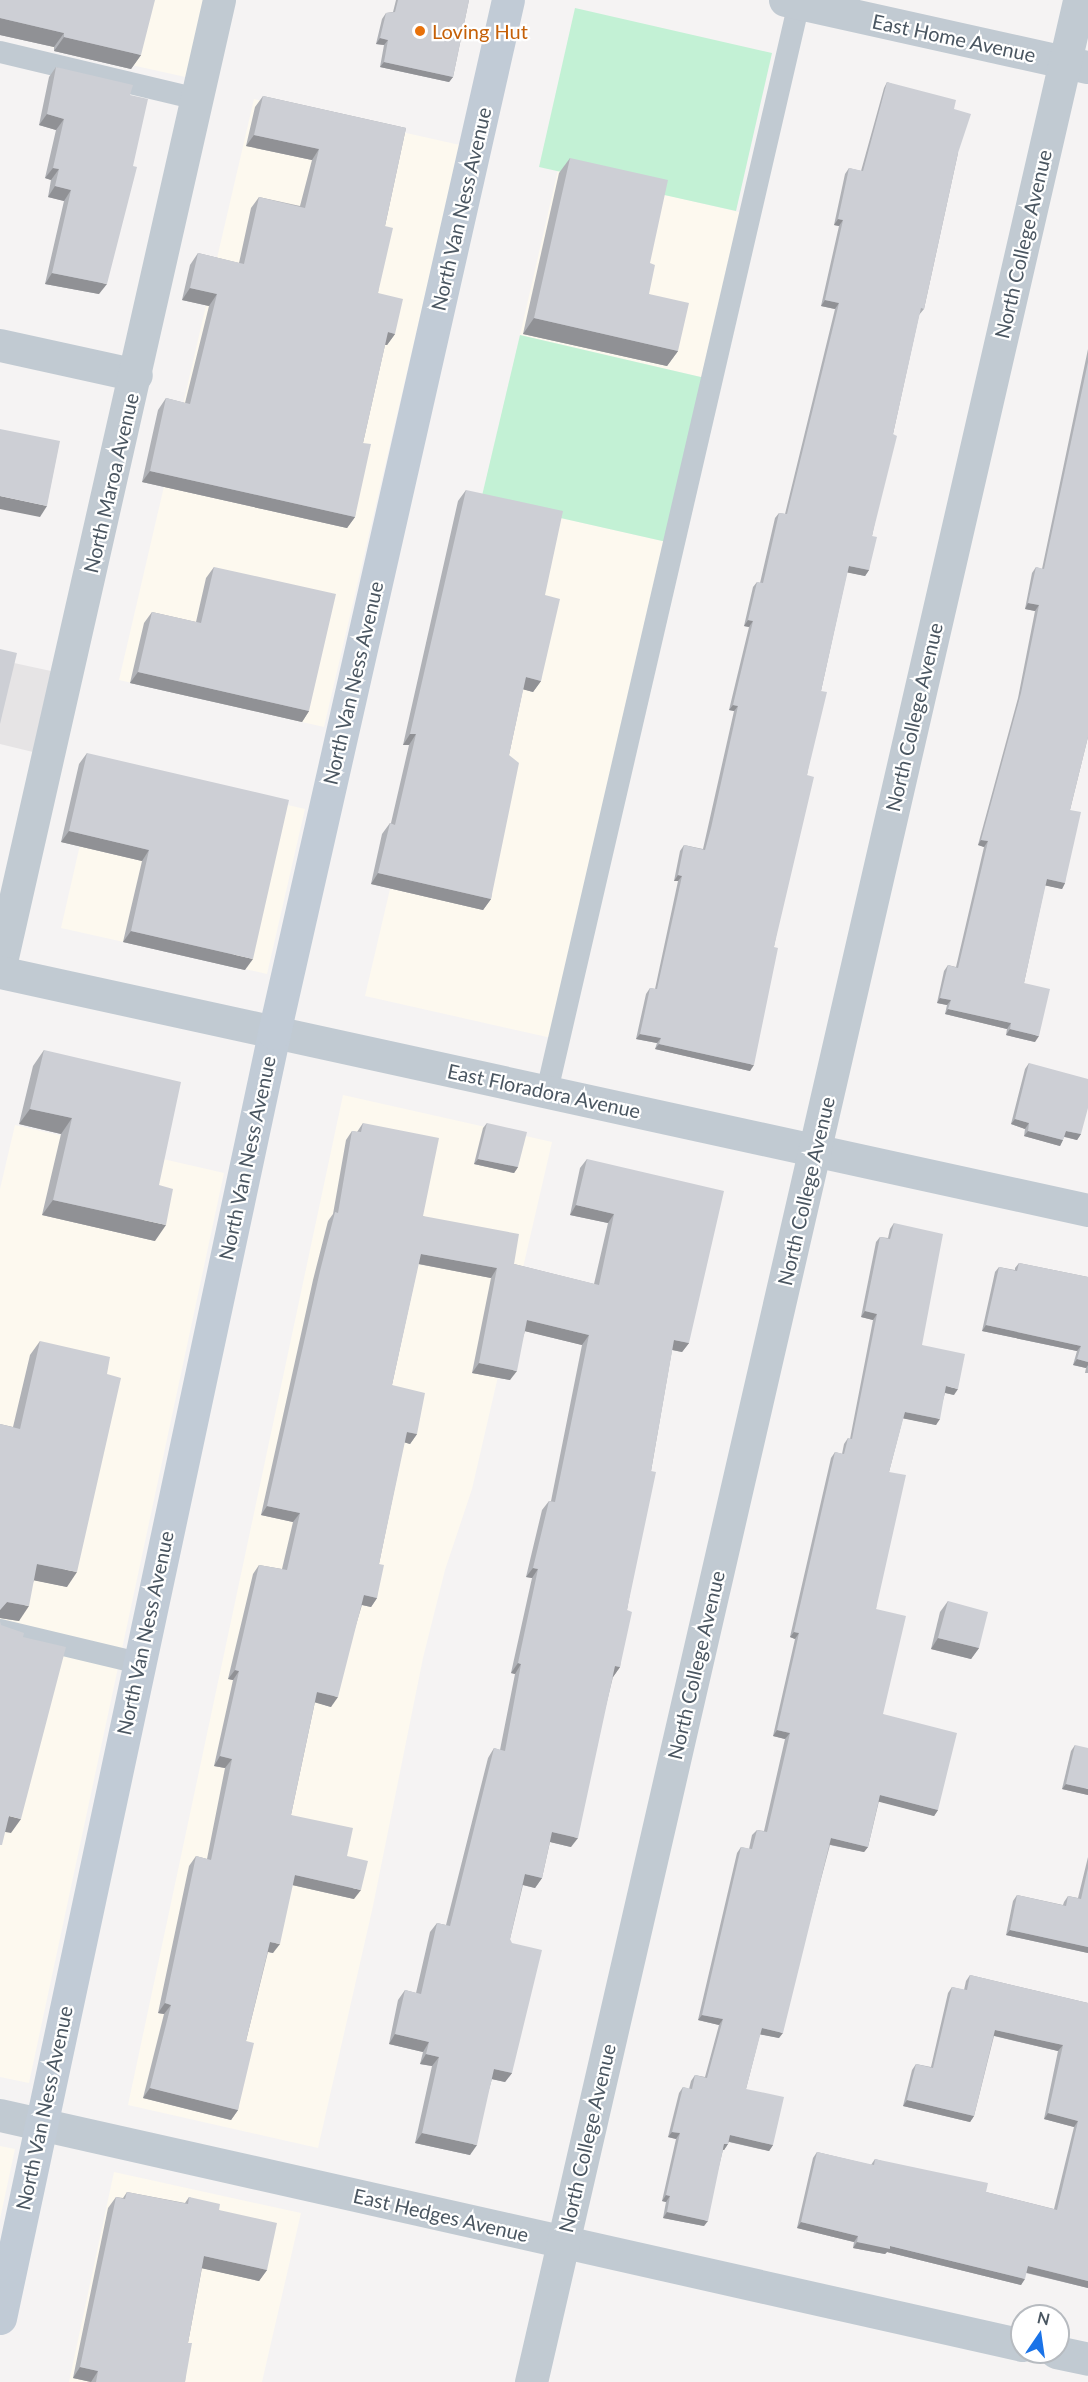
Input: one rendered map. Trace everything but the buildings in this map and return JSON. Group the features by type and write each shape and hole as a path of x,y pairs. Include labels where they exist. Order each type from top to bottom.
{"main road":[{"name":"North Van Ness Avenue","path":"0,2318 274,1033 508,0"}],"street":[{"name":"North Maroa Avenue","path":"0,966 136,375 219,0"},
{"name":"North College Avenue","path":"531,2382 815,1149 1076,65 1079,0"},
{"name":"East Home Avenue","path":"792,2 1076,65"},
{"path":"0,345 136,375"},
{"name":"East Floradora Avenue","path":"0,972 1088,1210"},
{"name":"East Hedges Avenue","path":"0,2115 1010,2341"},
{"path":"1070,2355 1088,2359"}],"lane":[{"path":"547,1091 792,2"},
{"path":"0,52 198,99"},
{"path":"0,1630 138,1663"}],"shaded area":[{"path":"61,0 208,0 190,78 50,47"},
{"path":"254,99 460,145 324,727 119,680"},
{"path":"558,170 756,216 718,381 520,335"},
{"path":"481,500 680,545 565,1041 365,996"},
{"path":"0,660 51,671 33,752 0,744"},
{"path":"99,762 305,809 267,974 61,928"},
{"path":"343,1095 552,1142 472,1489 445,1570 423,1658 373,1906 318,2148 128,2105"},
{"path":"15,1125 224,1173 29,2083 0,2077 0,1189"},
{"path":"0,2146 15,2149 0,2219"},
{"path":"114,2172 301,2213 262,2382 69,2382"}],"green space":[{"path":"575,8 772,53 736,211 539,167"},
{"path":"520,335 718,381 680,545 481,500"}],"place":[{"name":"Loving Hut","path":"420,31"}]}
